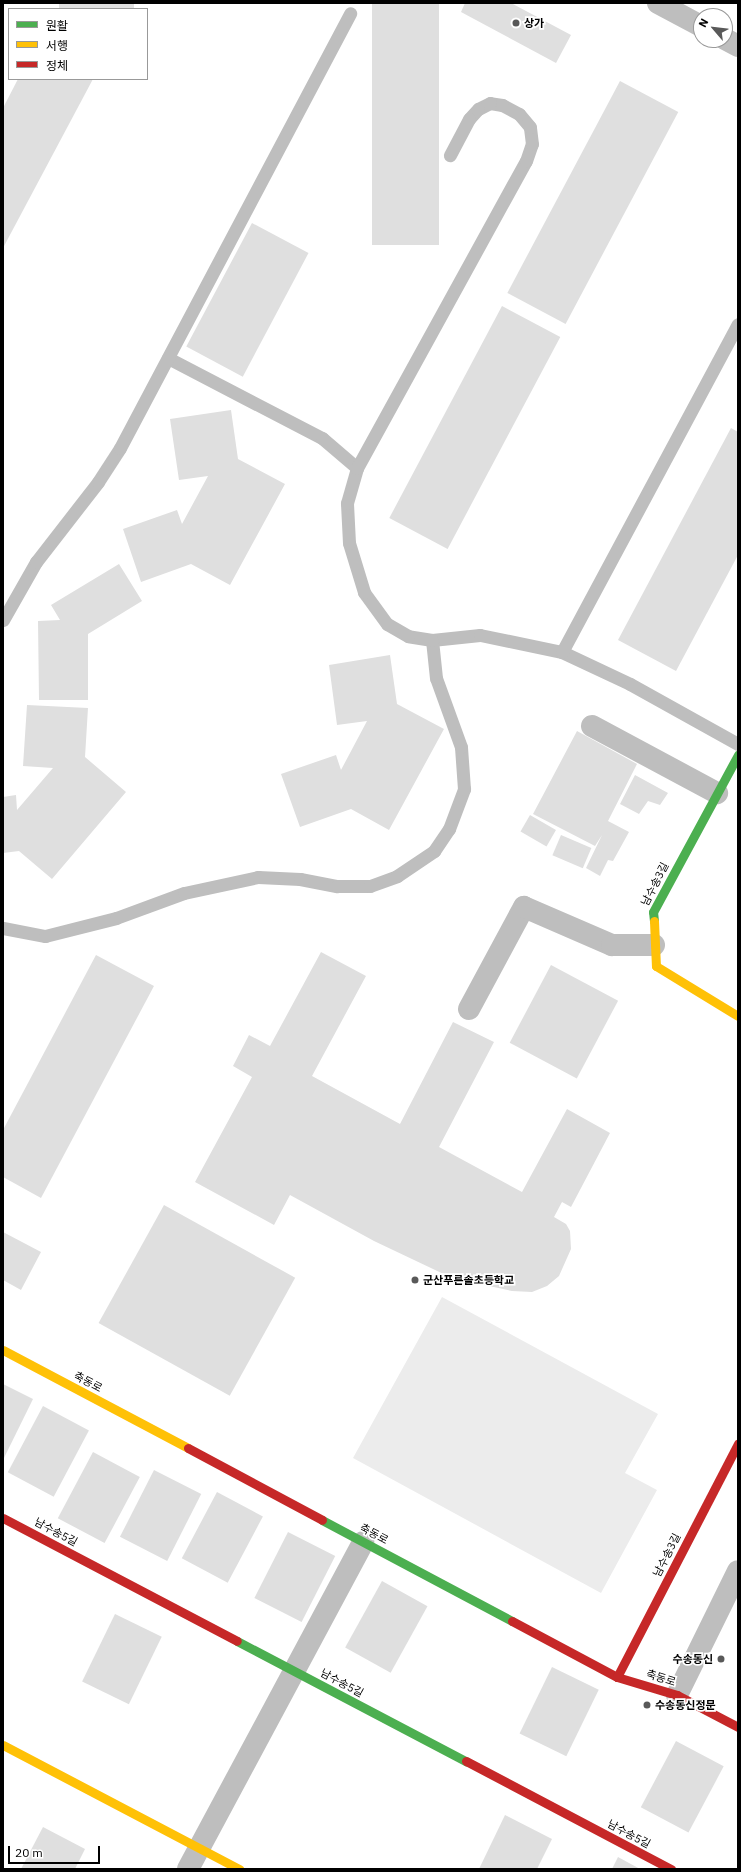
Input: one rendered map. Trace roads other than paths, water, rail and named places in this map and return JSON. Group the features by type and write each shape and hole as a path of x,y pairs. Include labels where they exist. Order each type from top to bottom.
{"street":[{"path":"658,3 693,22"},
{"path":"592,726 717,793"},
{"name":"남수송3길","path":"738,755 653,912 656,966 738,1016"},
{"path":"469,1009 524,906 612,945 654,945"},
{"name":"축동로","path":"3,1350 617,1677 677,1695 738,1727"},
{"name":"남수송3길","path":"617,1677 738,1444"},
{"name":"남수송5길","path":"3,1518 670,1869"},
{"path":"188,1869 295,1672 363,1542"},
{"path":"677,1695 738,1571"},
{"path":"3,1745 240,1869"}],"lane":[{"path":"3,620 36,562 98,482 120,448 350,13"},
{"path":"450,155 469,119 478,109 490,103 502,105 520,114 530,127 532,144 526,161 356,468 347,503 349,543 364,592 387,624 408,636 432,640 480,634 562,652 630,684 738,744"},
{"path":"562,652 738,324"},
{"path":"168,358 322,438 356,468"},
{"path":"3,928 45,936 116,918 184,893 258,877 300,879 337,886 370,886 397,876 434,851 449,829 464,789 461,747 436,678 432,640"}],"place":[{"name":"상가","path":"516,23"},
{"name":"군산푸른솔초등학교","path":"415,1280"},
{"name":"수송동신","path":"721,1659"},
{"name":"수송동신정문","path":"647,1705"}]}
